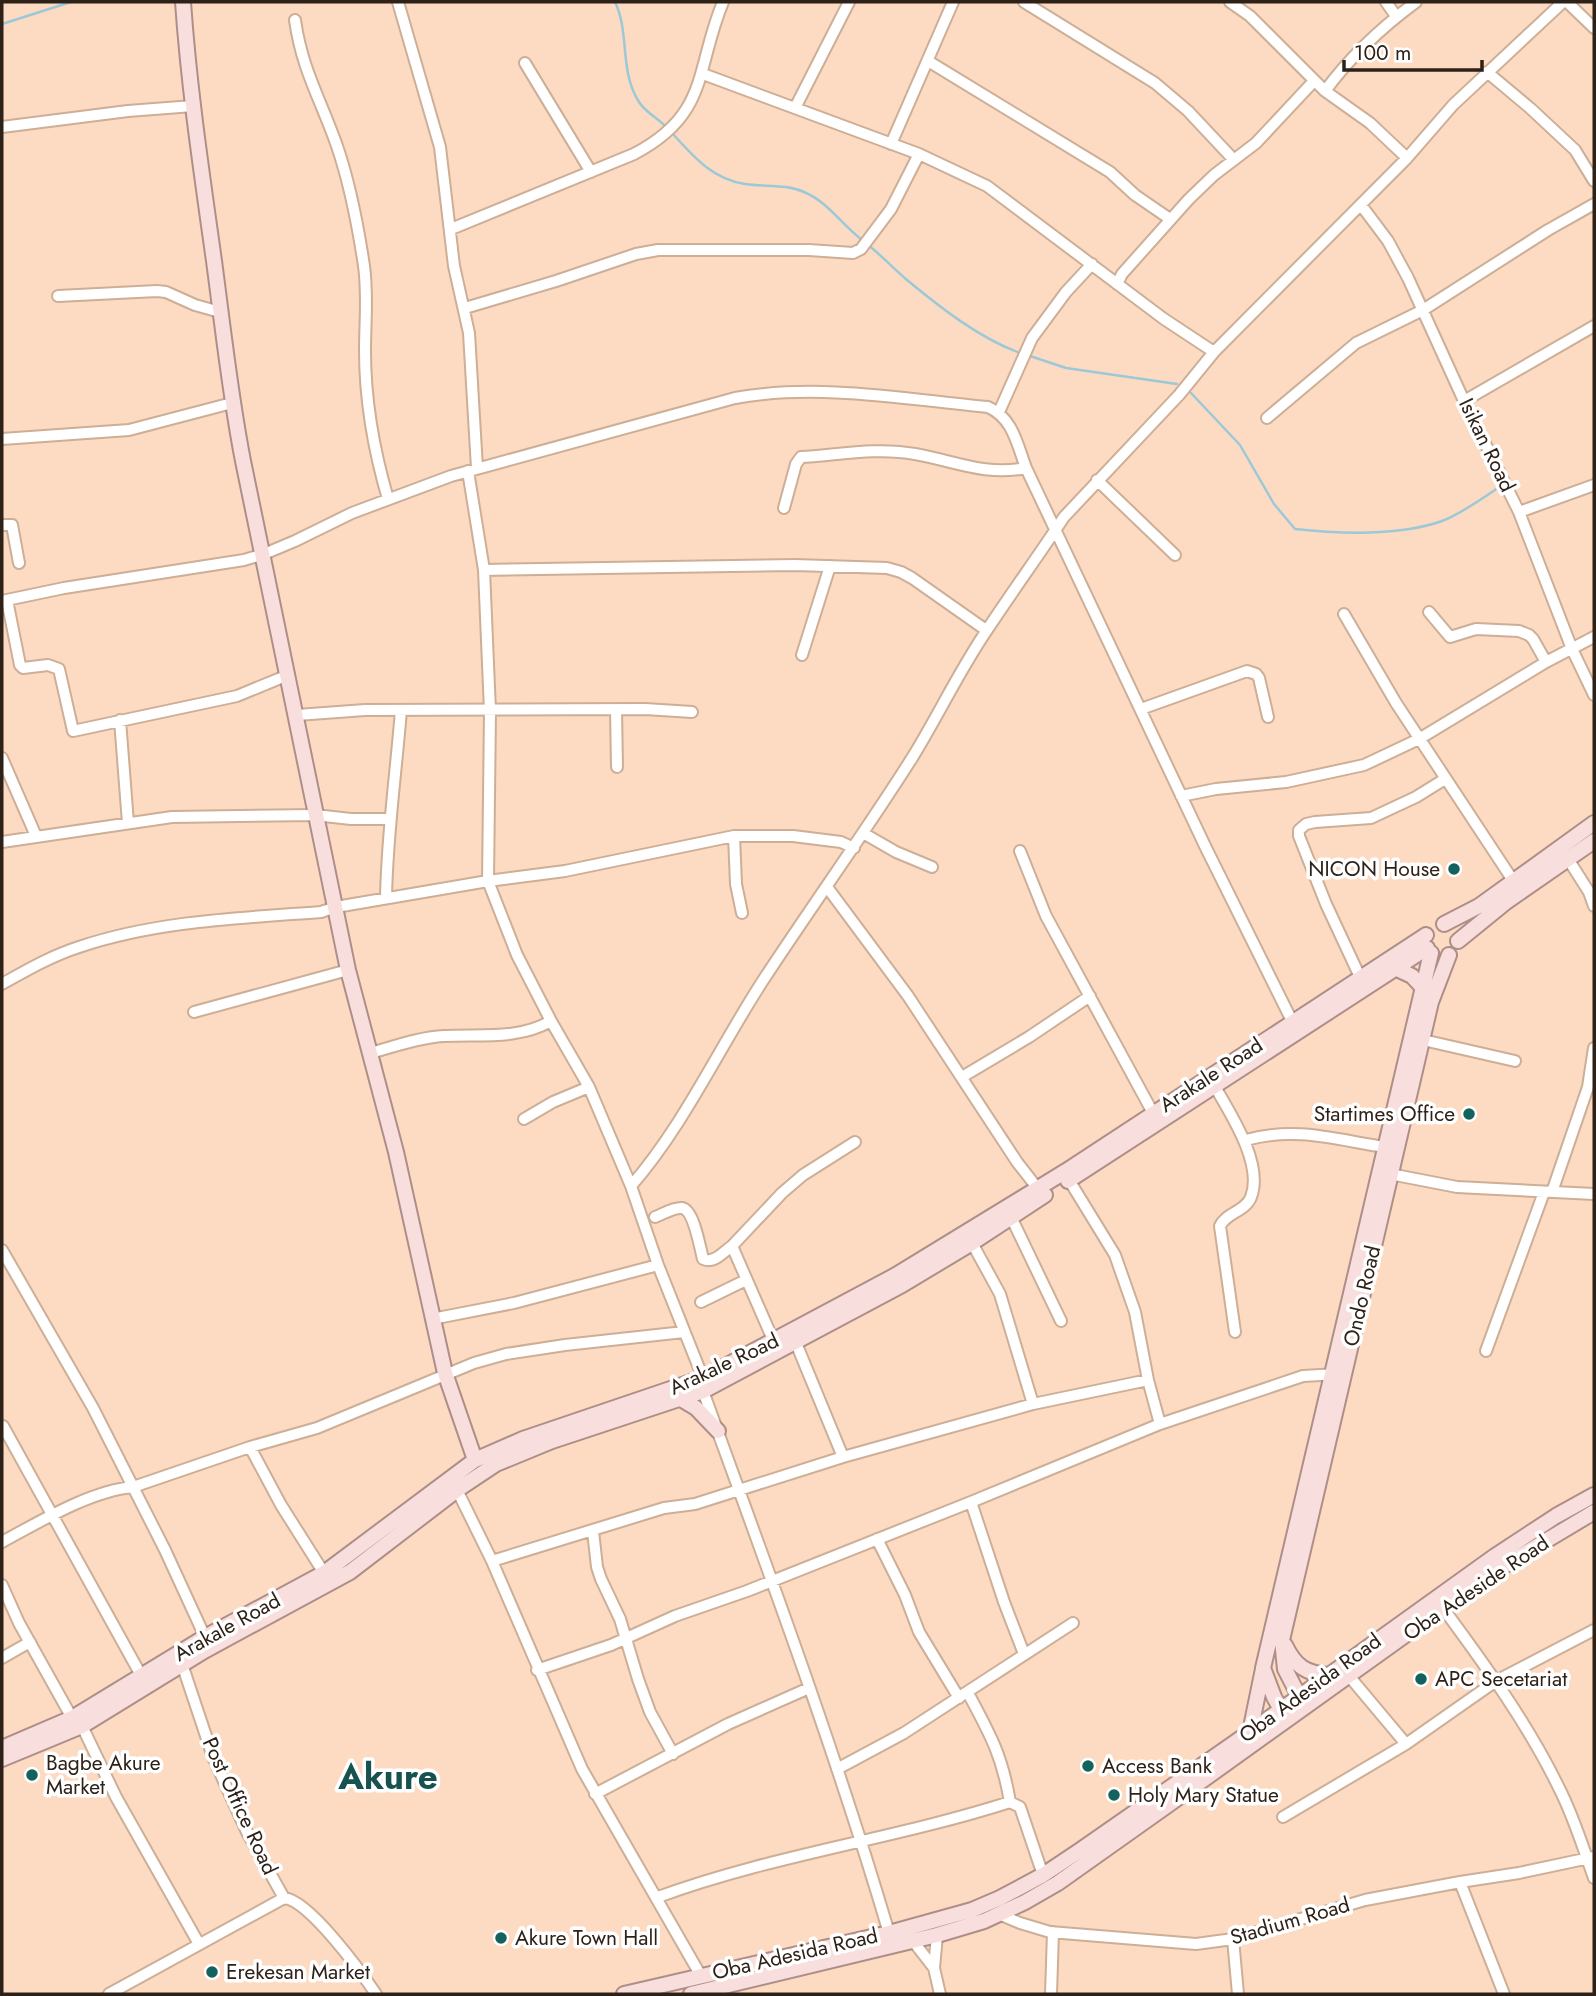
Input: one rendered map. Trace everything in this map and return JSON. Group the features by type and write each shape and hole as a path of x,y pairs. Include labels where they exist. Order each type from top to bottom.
{"main road":[{"path":"183,2 193,106 232,403 348,970 396,1152 445,1373 475,1460"},
{"path":"1594,823 1514,883 1468,913 1433,926 1428,945 1440,957 1449,955 1454,951 1458,940 1506,902 1594,841"},
{"path":"1444,924 1454,930 1458,940"},
{"name":"Arakale Road","path":"2,1748 77,1722 142,1676 205,1637 390,1534 496,1464 584,1425 703,1384 796,1343 1041,1192 1153,1112 1360,977 1428,945"},
{"name":"Arakale Road","path":"2,1759 77,1722 350,1572 475,1460 523,1438 681,1399 774,1342 972,1243 1011,1217 1041,1192 1069,1180 1428,945"},
{"name":"Ondo Road","path":"1386,1174 1385,1147 1423,988 1428,945"},
{"name":"Ondo Road","path":"1282,1640 1339,1374 1386,1174 1431,1002 1449,955"},
{"path":"1395,968 1412,976 1423,988"},
{"name":"Ondo Road","path":"1250,1732 1274,1618 1339,1374"},
{"path":"681,1399 696,1408 718,1431"},
{"name":"Oba Adesida Road","path":"624,1994 889,1933 972,1910 1043,1875 1132,1822 1250,1732 1302,1702 1329,1675 1495,1556 1594,1495"},
{"name":"Oba Adeside Road","path":"1302,1702 1349,1676 1502,1567 1594,1512"},
{"path":"1282,1640 1299,1667 1315,1675 1329,1675"},
{"path":"1282,1640 1284,1669 1302,1702"},
{"path":"691,1994 937,1935 1001,1915 1058,1883 1132,1822 1283,1714 1263,1668"}],"street":[{"path":"398,2 440,147 454,266 469,333 472,469 484,570 490,711 488,881 517,955 589,1087 631,1186 810,1688 889,1933"},
{"path":"451,229 644,149 672,129 689,106 703,74 723,2"},
{"path":"795,108 849,2"},
{"path":"891,144 953,2"},
{"path":"1024,2 1155,83 1188,111 1234,160"},
{"path":"1230,2 1250,16 1314,81 1370,123 1407,158"},
{"path":"1386,2 1396,16"},
{"path":"1325,90 1366,44 1396,16 1416,2"},
{"path":"631,1186 677,1125 753,996 854,848 913,757 986,630 1064,517 1179,395 1214,352 1407,158 1453,105 1488,72 1565,2 1594,28"},
{"path":"295,20 299,50 344,168 365,268 365,351 372,439 388,499"},
{"path":"928,61 1110,172 1135,195 1170,219"},
{"path":"525,63 590,172"},
{"path":"1488,72 1575,150 1594,181"},
{"path":"703,74 919,154 987,186 1164,320 1214,352"},
{"path":"1117,284 1170,219 1214,175 1256,143 1314,81"},
{"path":"2,127 128,111 193,106"},
{"path":"465,308 636,254 658,250 795,249 850,254 861,249 891,209 919,154"},
{"path":"1267,418 1356,342 1423,310 1548,230 1594,204"},
{"name":"Isikan Road","path":"1361,205 1388,241 1520,512 1572,649 1593,689"},
{"path":"999,412 1032,338 1066,292 1092,264"},
{"path":"58,296 157,290 220,312"},
{"path":"1464,401 1594,326"},
{"path":"288,675 237,696 73,731 59,669 48,665 23,668 20,665 4,600 244,560 264,554 352,513 472,469 735,398 763,393 845,393 988,407 999,412 1010,425 1027,468 1181,796 1292,1021"},
{"path":"2,439 129,430 232,403"},
{"path":"784,508 796,464 801,457 876,452 914,453 988,471 1027,468"},
{"path":"1097,480 1175,555"},
{"path":"1520,512 1594,485"},
{"path":"2,525 12,525 19,563"},
{"path":"484,570 830,566 887,568 901,572 986,630"},
{"path":"802,655 830,566"},
{"path":"1429,612 1450,637 1476,629 1519,631 1529,635 1546,662"},
{"path":"1344,614 1419,739 1514,883"},
{"path":"1181,796 1216,789 1286,782 1364,765 1419,739 1546,662 1594,637"},
{"path":"1141,709 1247,671 1259,678 1268,717"},
{"path":"617,709 617,767"},
{"path":"297,715 365,710 617,709 692,712"},
{"path":"386,898 390,819 401,710"},
{"path":"120,720 128,822"},
{"path":"2,758 36,836"},
{"path":"1360,977 1326,904 1299,830 1306,824 1315,822 1371,817 1416,797 1445,779"},
{"path":"2,842 172,817 315,815 390,819"},
{"path":"863,833 896,852 932,867"},
{"path":"2,984 77,947 116,935 188,923 321,912 386,898 565,871 734,836 793,836 841,842 854,848"},
{"path":"734,836 736,884 742,912"},
{"path":"1020,851 1046,916 1153,1112"},
{"path":"1568,859 1589,892 1594,906"},
{"path":"827,887 908,996 1017,1162 1041,1192"},
{"path":"194,1012 348,970"},
{"path":"962,1077 1090,996"},
{"path":"370,1053 442,1036 476,1037 521,1033 537,1029 551,1021"},
{"path":"1423,1040 1515,1061"},
{"path":"1486,1351 1588,1087 1594,1048"},
{"path":"1214,1085 1246,1140 1254,1182 1252,1196 1220,1226 1235,1332"},
{"path":"524,1119 553,1102 589,1087"},
{"path":"1246,1140 1269,1134 1315,1134 1385,1147"},
{"path":"655,1217 680,1208 685,1209 691,1214 703,1259 713,1260 732,1246 782,1193 803,1175 855,1142"},
{"path":"1386,1174 1457,1187 1594,1195"},
{"path":"1069,1180 1115,1255 1135,1312 1148,1380 1160,1424"},
{"path":"1011,1217 1061,1321"},
{"path":"972,1243 1000,1294 1034,1404"},
{"path":"732,1246 774,1342"},
{"path":"2,1250 93,1408 205,1637"},
{"path":"432,1319 514,1303 658,1265"},
{"path":"701,1302 746,1280"},
{"path":"2,1542 95,1497 317,1428 445,1373 506,1354 684,1332"},
{"path":"796,1343 843,1457"},
{"path":"537,1670 626,1639 675,1616 971,1502 1160,1424 1303,1376 1339,1374"},
{"path":"492,1561 664,1508 695,1504 843,1457 1034,1404 1148,1380"},
{"path":"3,1426 142,1676"},
{"path":"250,1447 281,1505 324,1573"},
{"path":"457,1490 492,1561 537,1670 595,1794 701,1976"},
{"path":"971,1502 1024,1654"},
{"path":"593,1531 597,1567 621,1619 650,1712 673,1754"},
{"path":"877,1539 905,1595 919,1632 996,1744 1010,1802"},
{"path":"2,1585 30,1642 199,1944"},
{"path":"1443,1608 1496,1681 1542,1756 1591,1858 1594,1878"},
{"path":"837,1769 876,1749 964,1695 1073,1623"},
{"path":"1283,1817 1406,1744 1496,1681 1594,1630"},
{"path":"2,1658 30,1642"},
{"name":"Post Office Road","path":"182,1664 213,1757 247,1832 284,1898 298,1902 313,1916 376,1994"},
{"path":"1349,1676 1406,1744"},
{"path":"595,1794 728,1724 810,1688"},
{"path":"657,1897 711,1880 861,1840 919,1828 1010,1802 1020,1807 1043,1875"},
{"name":"Stadium Road","path":"1001,1915 1027,1926 1053,1932 1196,1944 1233,1939 1365,1899 1591,1858"},
{"path":"1460,1882 1504,1994"},
{"path":"108,1994 284,1898"},
{"path":"1051,1994 1053,1932"},
{"path":"937,1935 934,1968 940,1994"},
{"path":"1233,1939 1238,1994"},
{"path":"914,1941 934,1968"}],"waterway":[{"path":"2,24 71,2"},
{"path":"615,2 620,14 633,90 642,106 667,128"},
{"path":"672,133 704,165 723,177 745,184 790,188 813,196 862,240"},
{"path":"867,244 907,280 975,331 1020,353"},
{"path":"1027,355 1066,368 1177,384"},
{"path":"1191,393 1240,445 1274,504 1295,529 1369,532 1425,526 1456,514 1498,488"}],"place":[{"name":"NICON House","path":"1454,869"},
{"name":"Startimes Office","path":"1469,1114"},
{"name":"APC Secetariat","path":"1421,1679"},
{"name":"Access Bank","path":"1088,1766"},
{"name":"Bagbe Akure Market","path":"32,1775"},
{"name":"Holy Mary Statue","path":"1114,1795"},
{"name":"Akure Town Hall","path":"501,1938"},
{"name":"Erekesan Market","path":"212,1972"}],"district":[{"name":"Akure","path":"388,1777"}]}
